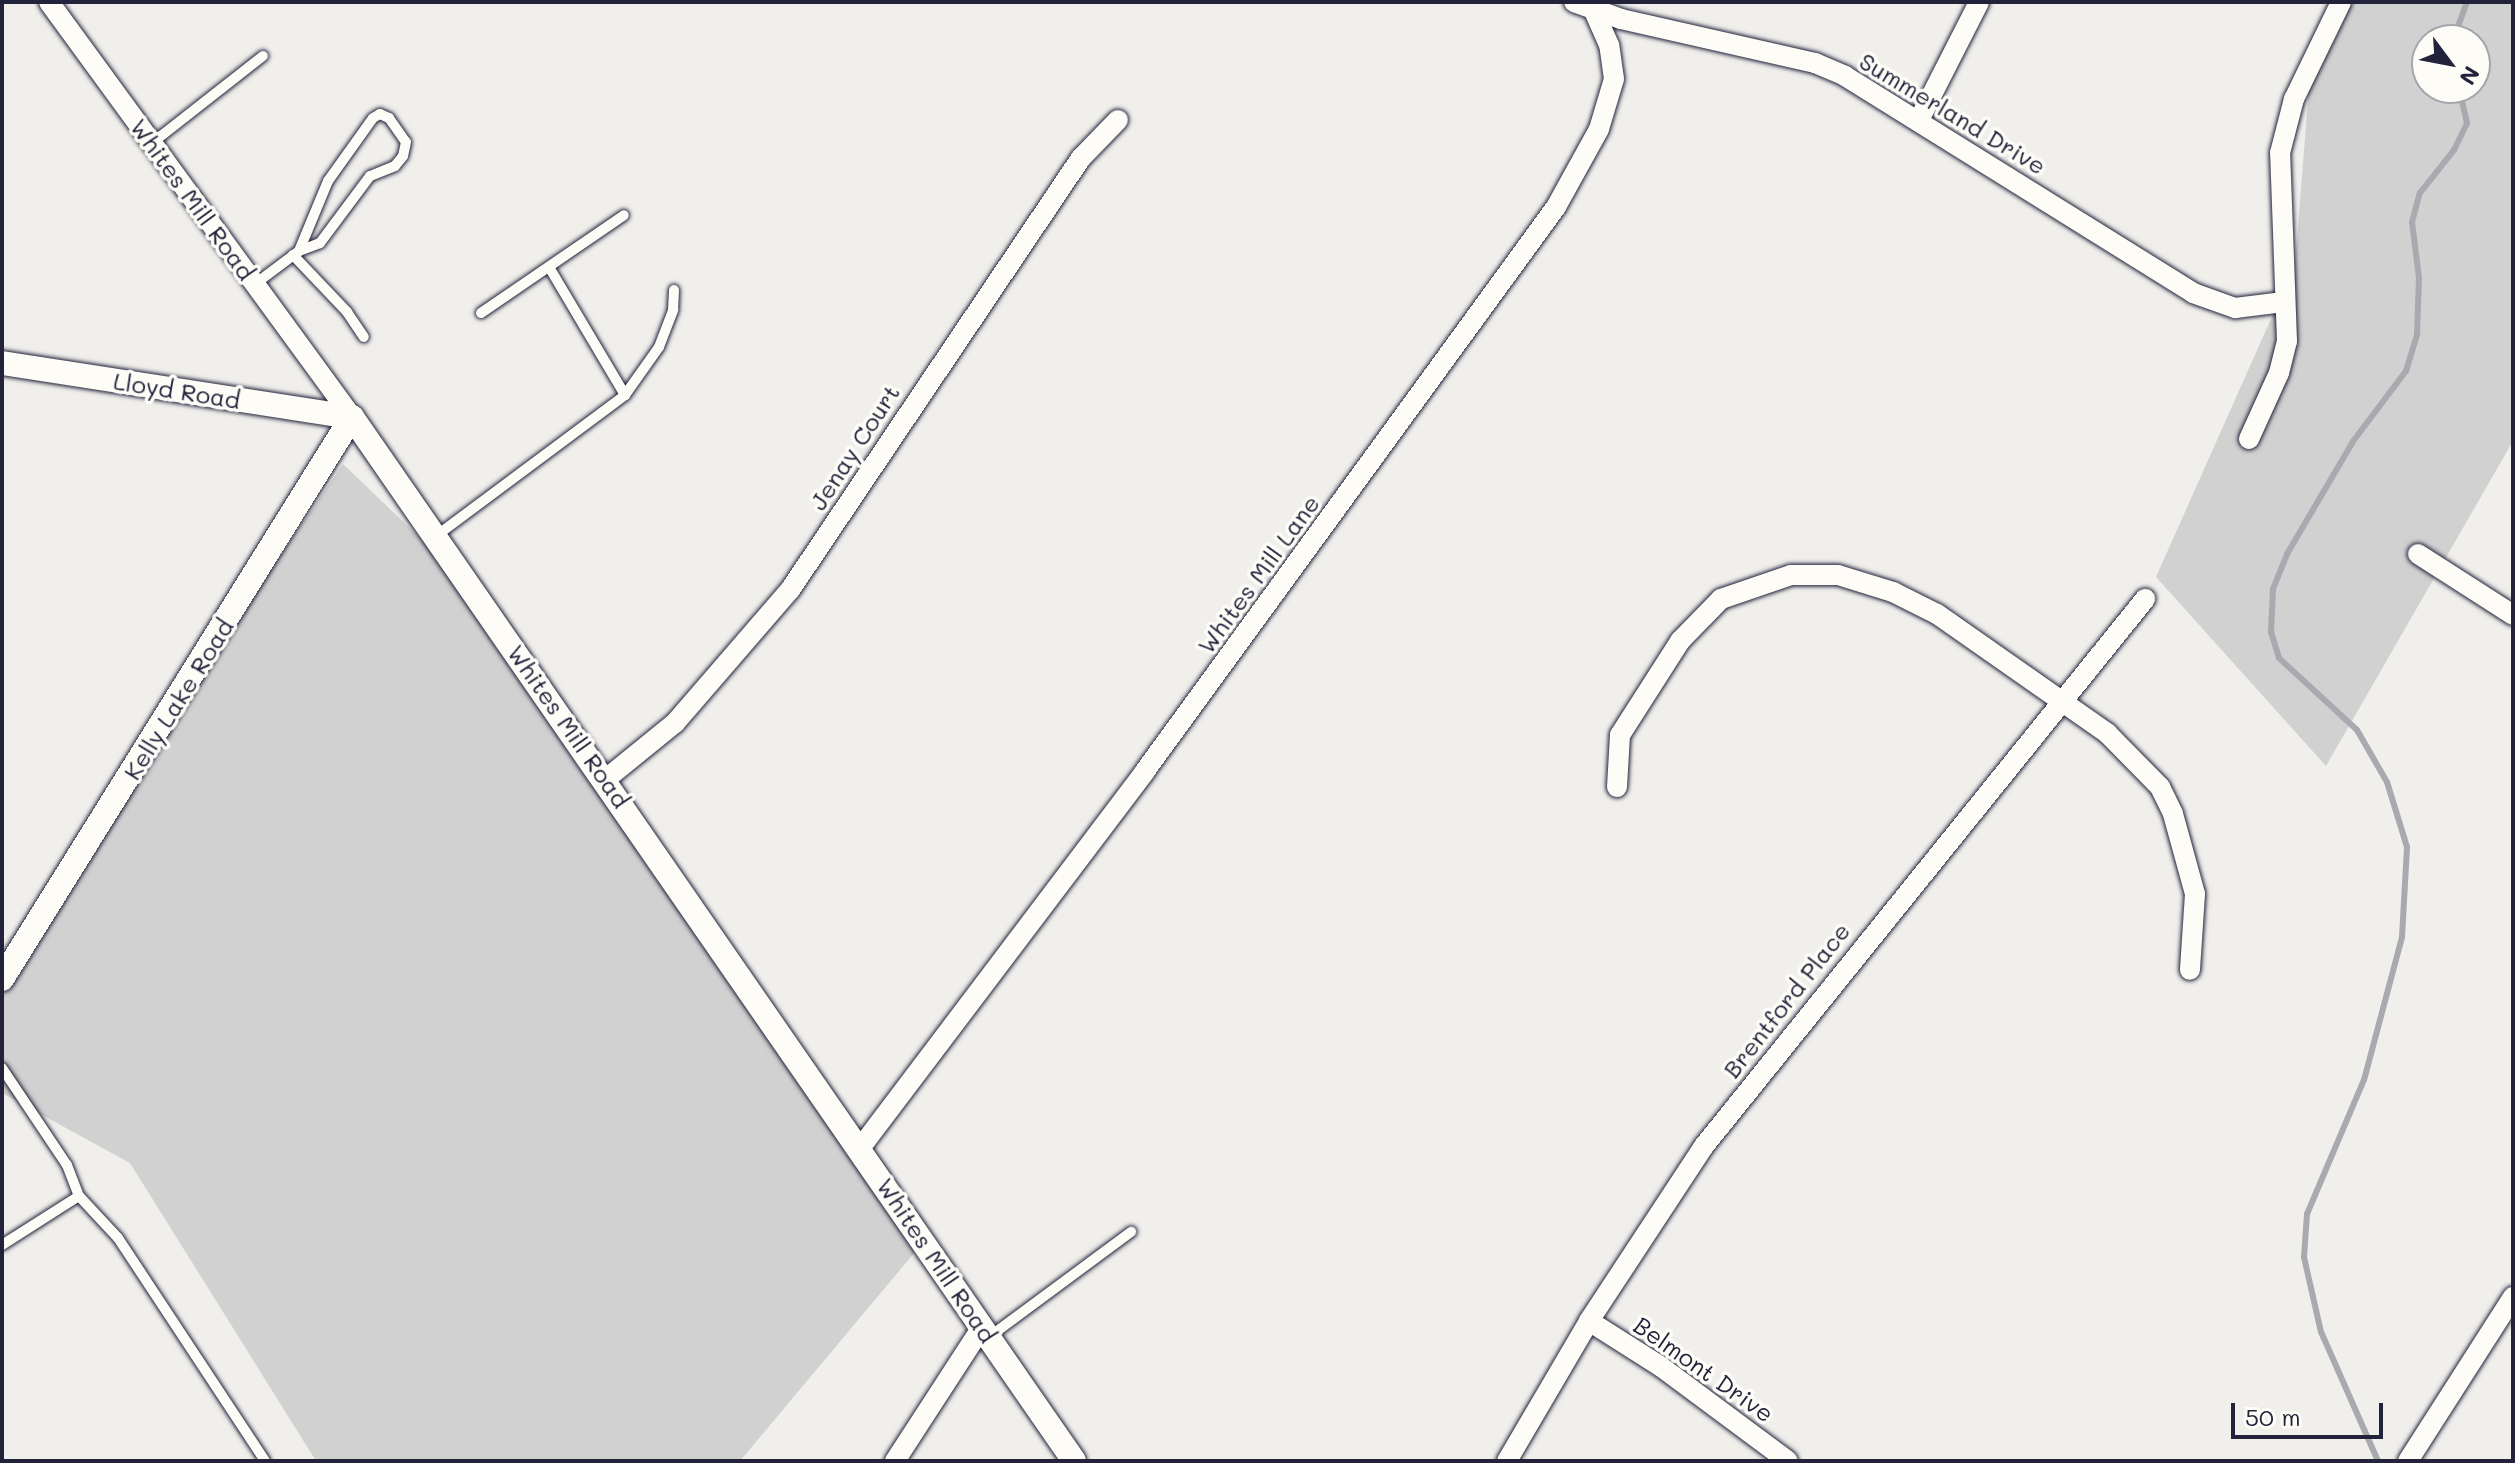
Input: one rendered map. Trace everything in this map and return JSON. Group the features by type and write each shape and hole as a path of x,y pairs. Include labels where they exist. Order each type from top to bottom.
{"street":[{"name":"Whites Mill Road","path":"49,2 436,536 861,1147 1074,1461"},
{"path":"1919,120 1979,2"},
{"path":"2249,439 2279,373 2287,341 2280,153 2294,99 2341,2"},
{"name":"Summerland Drive","path":"1584,4 1621,19 1815,63 1919,120 2193,293 2235,308 2284,302"},
{"name":"Whites Mill Lane","path":"861,1147 1155,758 1556,207 1599,129 1614,79 1609,45 1584,4"},
{"name":"Jenay Court","path":"606,779 675,723 790,590 1081,158 1118,120"},
{"name":"Lloyd Road","path":"2,363 352,417"},
{"name":"Kelly Lake Road","path":"2,979 352,417"},
{"path":"2418,554 2513,615"},
{"path":"1617,787 1620,735 1680,641 1721,599 1791,575 1838,575 1916,602 1952,625 2107,733 2160,787 2173,814 2195,894 2190,970"},
{"name":"Brentford Place","path":"1507,1461 1589,1321 1704,1146 2145,599"},
{"path":"2408,1461 2513,1297"},
{"name":"Belmont Drive","path":"1589,1321 1660,1366 1788,1461"},
{"path":"895,1461 986,1332"}],"lane":[{"path":"152,143 263,56"},
{"path":"255,284 296,253 320,243 370,176 395,166 406,142 398,126 380,114 373,118 328,181 296,253"},
{"path":"481,313 624,215"},
{"path":"296,253 347,312 364,337"},
{"path":"549,267 625,395"},
{"path":"436,536 625,395 659,347 673,310 674,290"},
{"path":"2,1068 67,1165 79,1196 118,1238 265,1461"},
{"path":"2,1245 79,1196"},
{"path":"986,1332 1131,1232"}],"shaded area":[{"path":"2345,2 2513,2 2513,441 2326,766 2156,577 2295,265 2310,74"},
{"path":"343,464 492,607 930,1234 740,1461 316,1461 130,1163 2,1093 2,964"}],"waterway":[{"path":"2459,24 2467,2"},
{"path":"2378,1461 2321,1332 2304,1257 2307,1214 2364,1080 2402,937 2407,847 2387,782 2357,730 2279,658 2271,632 2273,589 2287,554 2354,440 2406,371 2417,334 2419,278 2412,222 2420,193 2454,150 2467,123 2463,104"}]}
